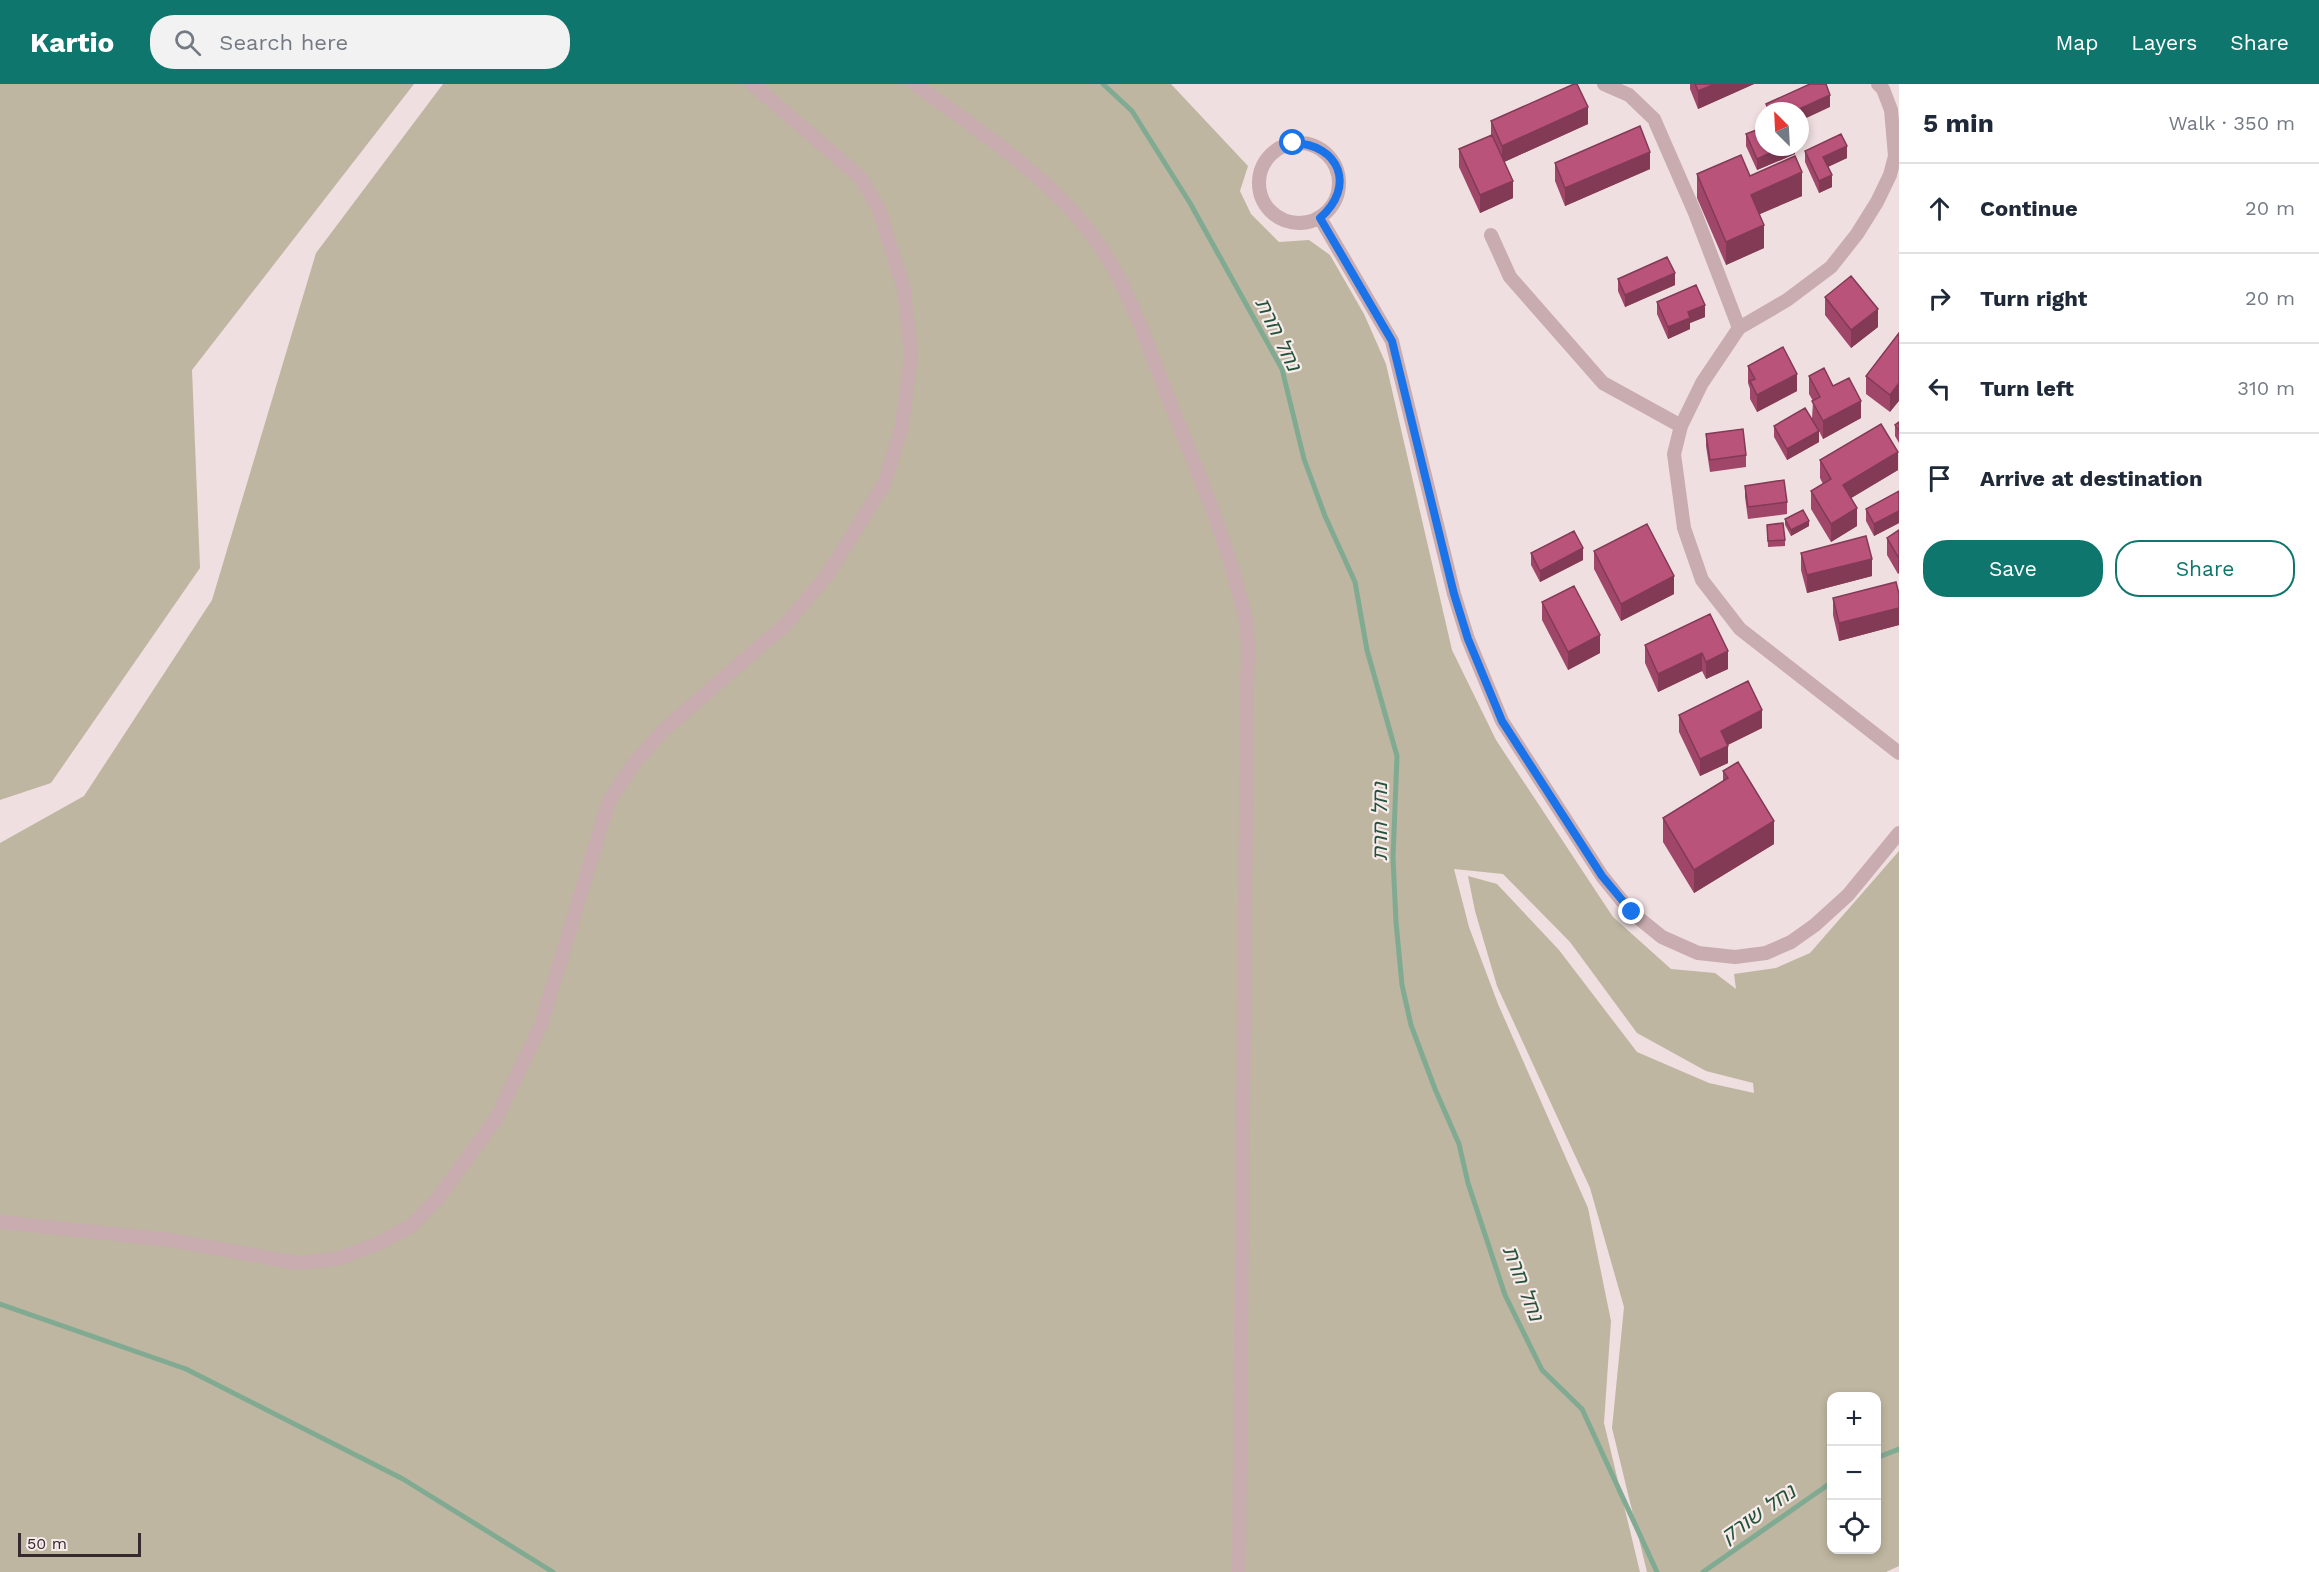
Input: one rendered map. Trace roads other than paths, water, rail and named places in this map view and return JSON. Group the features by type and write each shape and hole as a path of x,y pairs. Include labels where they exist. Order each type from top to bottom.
{"street":[{"path":"0,1222 170,1240 297,1263 337,1259 375,1245 411,1226 439,1197 495,1119 541,1025 609,801 636,762 666,729 786,624 828,574 884,484 902,427 911,354 904,289 878,207 860,177 752,84"},
{"path":"915,84 991,140 1056,196 1086,227 1120,280 1222,533 1246,619 1239,1572"},
{"path":"1604,84 1629,94 1654,119 1695,213 1738,328"},
{"path":"1878,84 1883,89 1891,110 1895,156 1890,176 1877,202 1857,234 1831,267 1787,300 1738,328 1702,383 1681,426 1674,454 1684,528 1702,580 1740,629 1899,753"},
{"path":"1293,143 1307,143 1320,148 1331,157 1338,170 1340,183 1338,197 1331,209 1320,218 1308,223 1293,223 1280,219 1269,210 1260,196 1258,182 1261,168 1269,156 1280,147 1293,143"},
{"path":"1320,218 1392,341 1454,594 1468,639 1502,721 1602,876 1632,912 1662,937 1698,952 1734,957 1766,953 1791,942 1815,925 1848,895 1899,833"},
{"path":"1491,235 1510,277 1603,383 1681,426"}],"waterway":[{"name":"נחל חרת","path":"1103,84 1132,111 1190,203 1282,369 1304,459 1325,516 1355,582 1367,650 1397,756 1393,858 1396,922 1402,985 1411,1025 1459,1144 1468,1183 1505,1295 1542,1370 1582,1409 1657,1572"},
{"path":"0,1304 186,1369 403,1479 553,1572"},
{"name":"נחל שורק","path":"1881,1456 1899,1449"},
{"name":"נחל שורק","path":"1703,1572 1827,1485"}]}
